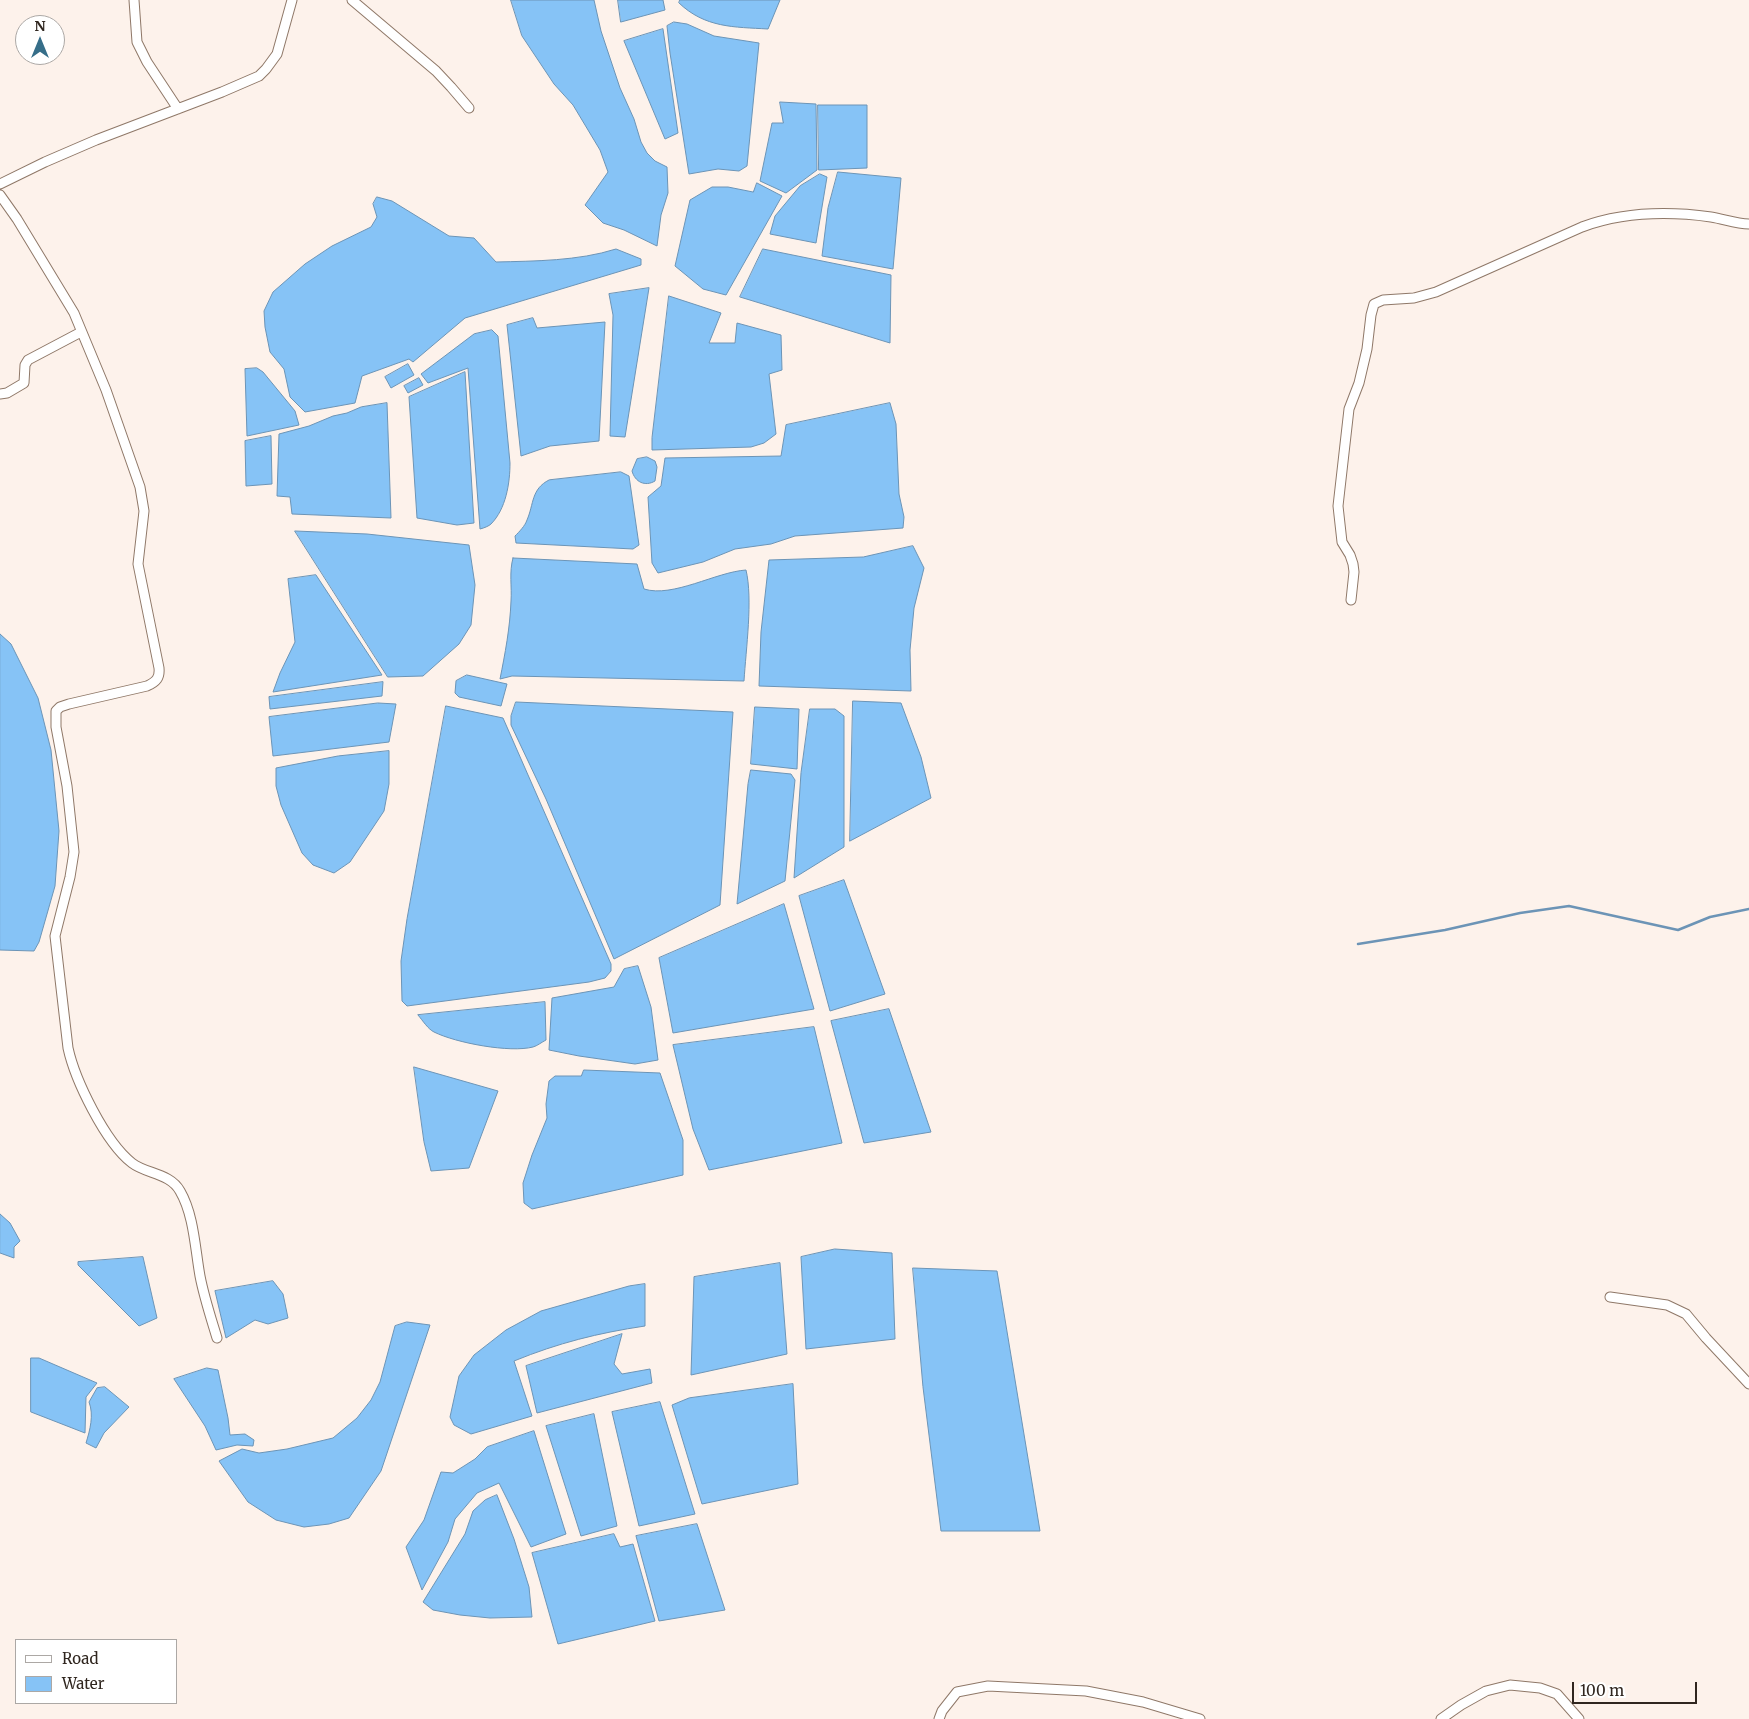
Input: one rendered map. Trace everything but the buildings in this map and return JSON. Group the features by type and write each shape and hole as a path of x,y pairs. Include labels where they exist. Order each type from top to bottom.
{"street":[{"path":"134,0 137,42 147,62 178,109"},
{"path":"0,184 44,162 96,140 259,76 266,70 277,54 292,0"},
{"path":"352,0 436,71 469,108"},
{"path":"0,195 17,219 74,313 106,390 142,491 144,511 138,564 159,673 154,682 147,686 69,704 60,707 56,711 56,727 68,786 74,852 70,877 55,936 65,1029 72,1066 102,1125 119,1151 132,1164 167,1178 180,1191 188,1209 201,1278 217,1338"},
{"path":"1351,600 1353,564 1342,542 1338,506 1349,409 1359,382 1374,304 1383,300 1414,298 1436,292 1600,220 1625,215 1659,213 1711,217 1749,224"},
{"path":"0,394 7,393 24,383 25,365 28,360 81,332"},
{"path":"1610,1297 1667,1305 1686,1314 1749,1384"},
{"path":"1441,1719 1460,1705 1486,1691 1510,1685 1540,1688 1557,1694 1579,1719"},
{"path":"939,1719 942,1710 957,1692 988,1686 1086,1691 1143,1702 1200,1719"}],"water":[{"path":"511,0 594,0 601,31 641,142 647,153 655,161 667,167 668,193 661,215 657,246 624,230 603,223 585,205 608,172 600,150 573,105 554,84 522,36"},
{"path":"618,0 663,0 665,10 621,22"},
{"path":"680,0 780,0 768,29 720,25 710,22 689,11 679,3"},
{"path":"674,22 687,24 714,36 759,43 747,166 739,171 718,169 689,174 667,26"},
{"path":"663,29 678,133 665,139 624,41"},
{"path":"780,102 816,104 817,170 786,193 760,181 772,123 783,123"},
{"path":"818,105 867,105 867,168 819,170"},
{"path":"838,172 901,178 893,269 822,256 828,208"},
{"path":"820,174 827,177 816,243 770,234 775,216 800,186"},
{"path":"757,183 782,196 726,295 703,289 675,266 690,200 712,187 728,187 753,192"},
{"path":"377,197 392,201 449,236 474,238 496,262 572,258 616,249 641,259 641,265 465,318 413,362 409,359 362,376 355,403 305,412 290,397 284,369 270,352 264,311 273,292 305,264 332,246 371,227 377,217 373,204"},
{"path":"763,249 891,275 890,343 740,297"},
{"path":"649,288 625,437 610,436 613,315 609,294"},
{"path":"669,296 721,313 709,343 735,343 737,323 781,335 782,370 769,374 776,434 764,443 751,447 652,450"},
{"path":"533,318 537,328 605,322 599,441 550,446 521,456 507,325"},
{"path":"492,330 498,336 510,471 504,503 500,511 491,524 480,529 468,368 428,383 421,374 474,334"},
{"path":"408,364 414,375 391,388 385,377"},
{"path":"257,368 263,372 295,411 299,425 247,436 245,369"},
{"path":"465,372 474,523 457,525 417,518 409,397"},
{"path":"419,378 423,385 408,393 404,386"},
{"path":"387,403 391,518 292,514 290,497 277,496 279,434 309,426 361,407"},
{"path":"890,403 896,424 899,494 904,517 903,528 795,536 771,544 735,549 703,562 658,573 652,563 648,497 661,486 665,458 781,456 786,425"},
{"path":"271,436 272,484 246,486 245,441"},
{"path":"647,457 655,461 657,467 655,481 648,484 638,481 632,471 637,459"},
{"path":"621,472 629,476 639,545 633,549 516,543 515,536 526,522 536,492 543,484 549,480"},
{"path":"295,531 367,534 469,545 475,585 471,625 459,644 423,676 388,677"},
{"path":"913,546 924,568 914,608 910,650 911,691 759,686 761,632 769,560 863,557"},
{"path":"513,558 637,564 644,589 655,591 681,587 746,570 749,609 744,681 512,676 500,679 510,621"},
{"path":"316,575 382,675 273,692 295,642 288,579"},
{"path":"0,634 11,644 38,698 51,750 59,831 55,886 39,942 34,951 0,950"},
{"path":"467,675 507,684 501,706 459,697 455,693 456,681"},
{"path":"383,682 382,696 270,709 269,697"},
{"path":"853,701 901,703 921,757 931,798 850,841"},
{"path":"516,702 733,712 720,905 614,959 546,799 511,725 511,716"},
{"path":"378,703 396,704 389,742 273,756 269,717"},
{"path":"446,706 503,718 611,964 611,971 605,978 589,982 407,1006 402,1001 401,961 407,919"},
{"path":"755,707 799,709 797,769 751,764"},
{"path":"810,709 835,709 844,716 844,847 794,878 801,773"},
{"path":"389,751 389,784 384,811 350,862 334,873 313,865 302,853 281,805 276,786 276,768 338,756"},
{"path":"751,770 791,774 795,780 785,881 737,904 748,784"},
{"path":"844,880 885,994 830,1011 799,896"},
{"path":"784,904 814,1009 673,1033 659,958"},
{"path":"638,966 651,1007 658,1060 635,1064 549,1050 552,998 614,987 624,969"},
{"path":"545,1002 546,1040 535,1046 523,1049 497,1048 456,1040 434,1032 418,1015"},
{"path":"889,1009 931,1132 864,1143 831,1021"},
{"path":"814,1027 842,1143 709,1170 693,1129 673,1045"},
{"path":"414,1067 498,1091 469,1168 431,1171 424,1142"},
{"path":"584,1070 660,1073 683,1140 683,1175 532,1209 524,1203 523,1183 547,1118 546,1104 549,1081 555,1076 581,1076"},
{"path":"0,1214 10,1223 20,1241 14,1247 14,1258 0,1253"},
{"path":"835,1249 892,1253 895,1339 806,1349 801,1257"},
{"path":"143,1257 157,1318 139,1326 78,1265 78,1262"},
{"path":"780,1263 787,1354 691,1375 694,1277"},
{"path":"913,1268 997,1271 1040,1531 941,1531 923,1387"},
{"path":"273,1281 283,1294 288,1318 268,1324 255,1320 226,1338 215,1291"},
{"path":"645,1284 645,1326 578,1339 514,1361 532,1416 471,1434 454,1425 450,1417 459,1376 474,1355 506,1330 541,1311 629,1286"},
{"path":"407,1322 430,1325 381,1471 349,1518 329,1524 304,1527 276,1520 248,1502 219,1461 242,1449 259,1453 287,1449 333,1438 357,1418 371,1400 380,1382 395,1326"},
{"path":"622,1334 614,1364 622,1374 650,1369 652,1383 537,1413 526,1366"},
{"path":"31,1358 39,1358 97,1383 86,1397 85,1433 31,1412"},
{"path":"207,1368 218,1370 230,1435 245,1434 254,1440 253,1446 237,1445 216,1450 205,1426 174,1379"},
{"path":"793,1384 798,1484 702,1504 672,1405 689,1398"},
{"path":"105,1387 129,1407 104,1433 96,1448 86,1443 91,1417 89,1402 97,1388"},
{"path":"660,1402 695,1514 639,1526 612,1412"},
{"path":"594,1414 617,1526 581,1536 546,1426"},
{"path":"534,1431 566,1534 531,1547 499,1483 477,1493 455,1519 448,1542 422,1590 406,1547 424,1520 441,1472 453,1473 475,1459 487,1447"},
{"path":"497,1495 514,1539 529,1587 532,1617 490,1618 433,1610 423,1602 465,1534 473,1511 485,1500"},
{"path":"697,1524 725,1610 659,1621 636,1536"},
{"path":"614,1534 620,1547 633,1544 655,1621 558,1644 532,1553"}],"waterway":[{"path":"1358,944 1445,930 1520,913 1569,906 1678,930 1710,917 1749,909"}]}
